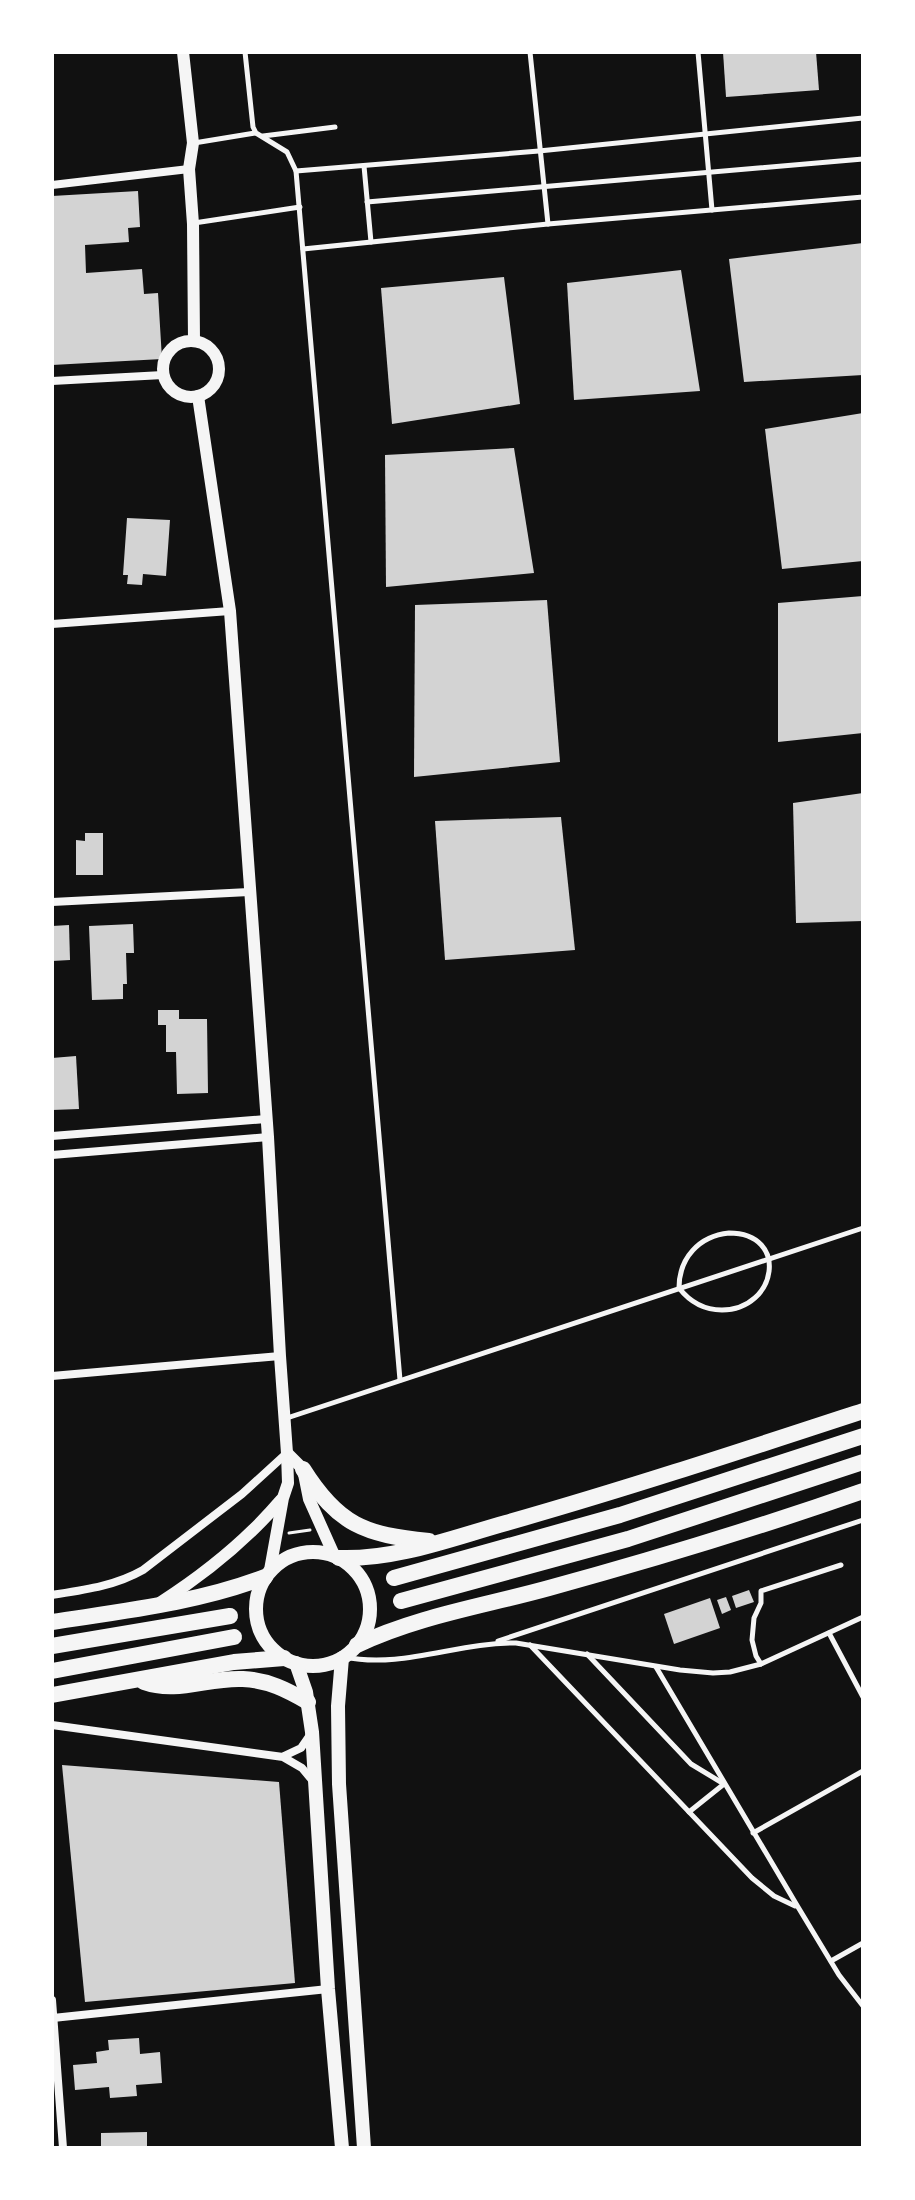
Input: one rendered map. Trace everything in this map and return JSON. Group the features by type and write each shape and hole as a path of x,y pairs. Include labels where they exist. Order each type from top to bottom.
{"highway":[{"path":"337,1556 363,1559 438,1542 612,1493 863,1411"},
{"path":"394,1578 620,1515 863,1436"},
{"path":"401,1601 628,1539 863,1462"},
{"path":"303,1469 316,1490 352,1523 380,1535 438,1542"},
{"path":"357,1645 398,1627 637,1564 863,1491"},
{"path":"52,1622 155,1606 235,1588 267,1574"},
{"path":"52,1646 230,1616"},
{"path":"52,1671 234,1637"},
{"path":"52,1695 234,1662 290,1660"},
{"path":"138,1680 176,1687 228,1679 256,1680 284,1689 308,1702"}],"main road":[{"path":"321,1552 337,1556 361,1577 367,1590 370,1604 365,1633 342,1658 319,1665 290,1660 272,1648 263,1636 255,1606 258,1591 267,1574 280,1561 293,1555 321,1552"},
{"path":"342,1658 338,1706 339,1784 364,2148"},
{"path":"290,1660 308,1702 312,1732 328,1989 342,2148"}],"street":[{"path":"183,52 193,143 189,169 194,340"},
{"path":"52,185 189,169"},
{"path":"194,340 215,354 219,370 213,386 206,393 180,395 166,383 162,366 170,350 177,344 194,340"},
{"path":"52,381 163,375"},
{"path":"198,396 230,611 287,1453 288,1483 267,1574"},
{"path":"52,624 230,611"},
{"path":"52,902 249,892"},
{"path":"52,1136 266,1119"},
{"path":"52,1155 268,1137"},
{"path":"52,1376 280,1356"},
{"path":"287,1453 303,1469 309,1499 337,1556"},
{"path":"52,1595 127,1580 242,1494 287,1453"},
{"path":"155,1606 229,1553 283,1498"},
{"path":"52,1725 283,1757 302,1768 315,1785"},
{"path":"283,1757 301,1748 312,1732"},
{"path":"53,2018 328,1989"},
{"path":"52,2000 63,2148"}],"lane":[{"path":"245,52 251,122 259,134 287,152 296,171 400,1380"},
{"path":"530,52 548,224"},
{"path":"698,52 712,210"},
{"path":"296,171 539,151 863,118"},
{"path":"193,143 335,127"},
{"path":"367,202 863,159"},
{"path":"364,166 371,242"},
{"path":"303,249 863,197"},
{"path":"193,224 300,207"},
{"path":"285,1419 863,1228"},
{"path":"729,1233 747,1235 761,1244 769,1258 769,1276 764,1288 757,1297 741,1307 723,1310 704,1307 679,1288 680,1273 686,1259 701,1243 714,1236 729,1233"},
{"path":"342,1658 387,1661 489,1644 863,1520"},
{"path":"761,1664 752,1640 761,1591 841,1565"},
{"path":"489,1644 530,1645 713,1673 761,1664 863,1617"},
{"path":"829,1633 863,1697"},
{"path":"530,1645 762,1889 798,1907"},
{"path":"587,1654 691,1764 724,1784"},
{"path":"656,1666 798,1907 863,2006"},
{"path":"753,1833 862,1774"},
{"path":"689,1812 724,1784"},
{"path":"831,1961 863,1943"}],"building":[{"path":"723,52 816,52 819,90 726,97"},
{"path":"138,191 140,227 128,228 129,242 85,245 86,273 142,269 144,294 158,293 162,359 52,365 52,196"},
{"path":"863,243 863,375 744,382 729,259"},
{"path":"681,270 700,391 574,400 567,283"},
{"path":"504,277 520,404 392,424 381,288"},
{"path":"863,413 863,561 782,569 765,429"},
{"path":"514,448 534,573 386,587 385,455"},
{"path":"127,518 170,520 166,576 143,574 142,585 127,584 128,575 123,575"},
{"path":"863,596 863,733 778,742 778,603"},
{"path":"547,600 560,762 414,777 415,605"},
{"path":"863,793 863,921 796,923 793,803"},
{"path":"561,817 575,950 445,960 435,821"},
{"path":"85,833 103,833 103,875 76,875 76,840 85,841"},
{"path":"133,924 134,953 126,953 127,984 123,984 123,999 92,1000 89,926"},
{"path":"69,925 70,960 52,961 52,926"},
{"path":"158,1010 179,1010 179,1019 207,1019 208,1093 177,1094 176,1052 166,1052 166,1025 158,1025"},
{"path":"76,1056 79,1109 52,1110 52,1058"},
{"path":"749,1590 754,1602 736,1608 732,1596"},
{"path":"726,1597 731,1610 722,1614 717,1600"},
{"path":"710,1598 720,1628 674,1644 664,1614"},
{"path":"62,1765 279,1782 295,1983 85,2002"},
{"path":"139,2038 140,2054 160,2052 162,2083 136,2085 137,2096 110,2098 109,2087 75,2090 73,2065 97,2063 96,2052 109,2050 108,2040"},
{"path":"147,2132 147,2148 101,2148 101,2133"}]}
